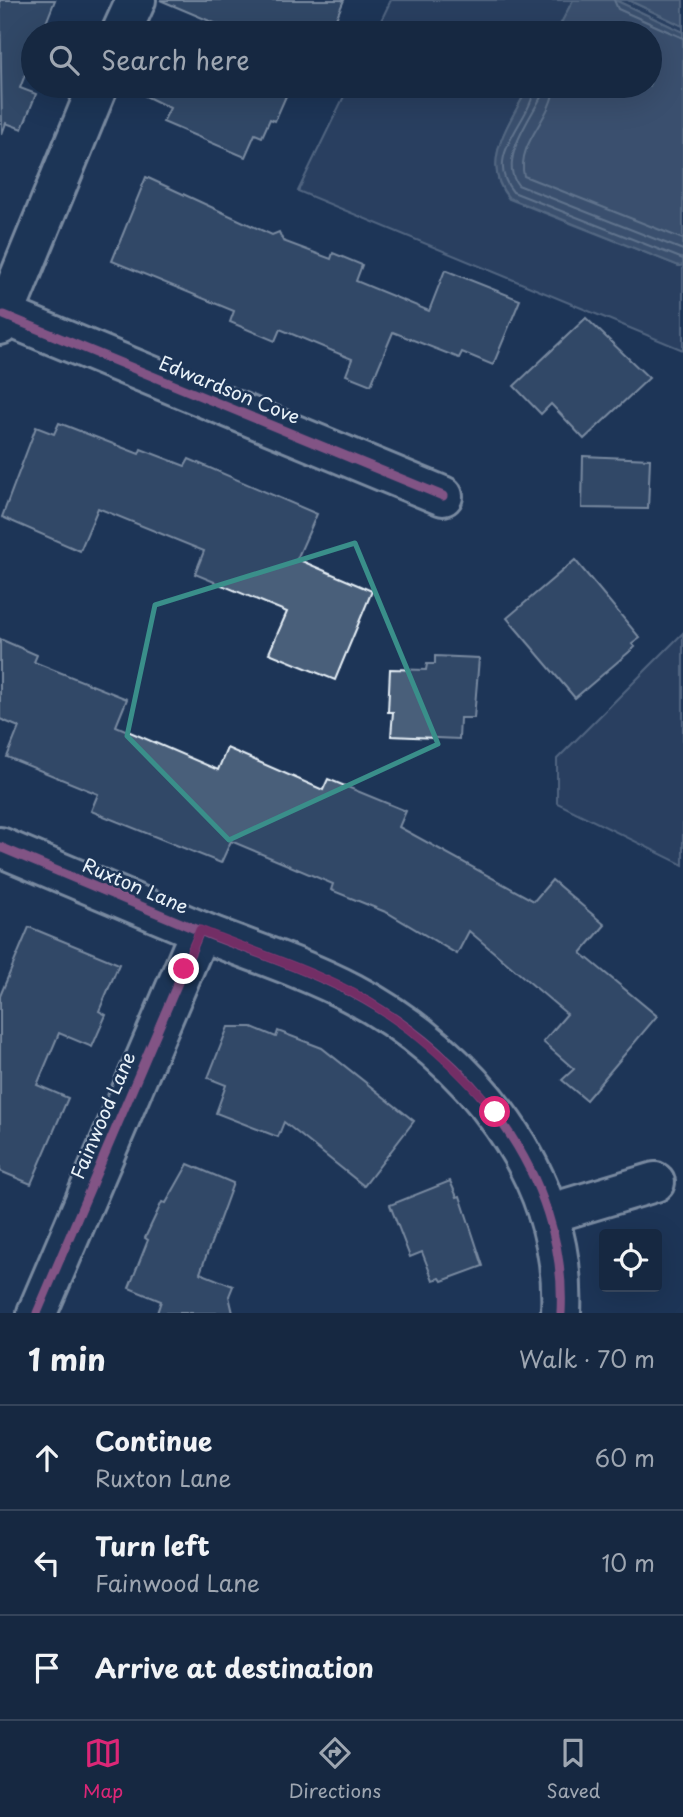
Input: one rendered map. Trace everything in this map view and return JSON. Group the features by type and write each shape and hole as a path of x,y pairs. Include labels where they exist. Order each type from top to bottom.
{"street":[{"path":"126,21 136,0"},
{"path":"2,320 93,98"},
{"name":"Edwardson Cove","path":"2,320 443,496"},
{"name":"Ruxton Lane","path":"0,847 351,992 417,1035 473,1085 495,1112 533,1176 548,1214 559,1260 561,1313"},
{"name":"Fainwood Lane","path":"37,1313 200,930"},
{"path":"548,1214 655,1182"}],"highlighted area":[{"path":"355,543 438,744 229,840 127,736 155,605"}],"shaded area":[{"path":"391,0 573,0 562,21 381,21"},
{"path":"615,0 628,0 683,26 683,32"},
{"path":"343,98 523,98 507,128 497,156 500,185 509,199 679,266 683,265 683,350 298,191"},
{"path":"683,633 683,865 557,803 557,759"}],"water":[{"path":"573,0 615,0 660,21 562,21"},
{"path":"628,0 683,0 683,26"},
{"path":"662,22 683,32 683,265 679,266 509,198 500,184 497,170 497,156 507,128 523,98 662,98"}],"building":[{"path":"0,0 55,0 47,21 21,21 21,98 34,98 22,129 6,123 2,134"},
{"path":"160,0 344,0 335,21 210,21"},
{"path":"150,98 285,98 275,121 270,119 262,137 255,134 245,157 163,122 170,108"},
{"path":"146,177 272,235 279,232 283,241 331,259 333,253 362,265 356,281 429,311 445,270 520,300 493,365 462,352 459,358 393,332 371,385 346,375 352,359 280,329 275,341 230,322 234,311 112,261"},
{"path":"586,318 649,378 584,439 551,404 541,414 514,386"},
{"path":"59,423 139,454 141,449 185,466 189,459 317,514 297,559 372,591 335,680 269,653 287,612 195,574 204,551 98,508 80,551 2,517 36,427 54,434"},
{"path":"583,456 650,459 648,509 582,508"},
{"path":"575,560 640,638 632,644 635,647 575,698 507,618"},
{"path":"0,639 37,655 34,662 127,699 116,726 218,770 227,748 323,790 328,779 406,811 399,827 534,901 552,880 605,925 581,953 657,1016 586,1100 562,1080 574,1069 543,1042 567,1014 469,931 457,954 388,913 331,890 333,884 231,841 221,863 91,811 98,794 7,757 19,727 0,719"},
{"path":"435,656 479,658 474,718 460,718 459,739 391,736 393,712 388,712 390,669 426,670 427,664 435,664"},
{"path":"29,927 119,964 99,1011 106,1015 92,1047 59,1033 37,1085 68,1098 31,1184 0,1171 0,996"},
{"path":"228,1027 252,1027 276,1037 278,1031 322,1048 414,1121 364,1186 284,1122 278,1137 216,1113 226,1085 208,1078"},
{"path":"188,1164 233,1183 200,1273 233,1286 229,1296 233,1313 157,1313 161,1301 129,1288 148,1240 145,1238 162,1202 166,1203"},
{"path":"450,1181 457,1197 460,1196 483,1266 442,1281 440,1278 433,1280 422,1252 410,1257 390,1205"}],"cycle path":[{"path":"4,315 443,496"},
{"path":"0,847 334,984 395,1019 435,1049 471,1085 503,1124 529,1167 548,1213 559,1262 561,1313"},
{"path":"37,1313 200,931"}],"route":[{"path":"184,969 200,930 351,992 383,1011 443,1056 473,1085 495,1112"}]}
